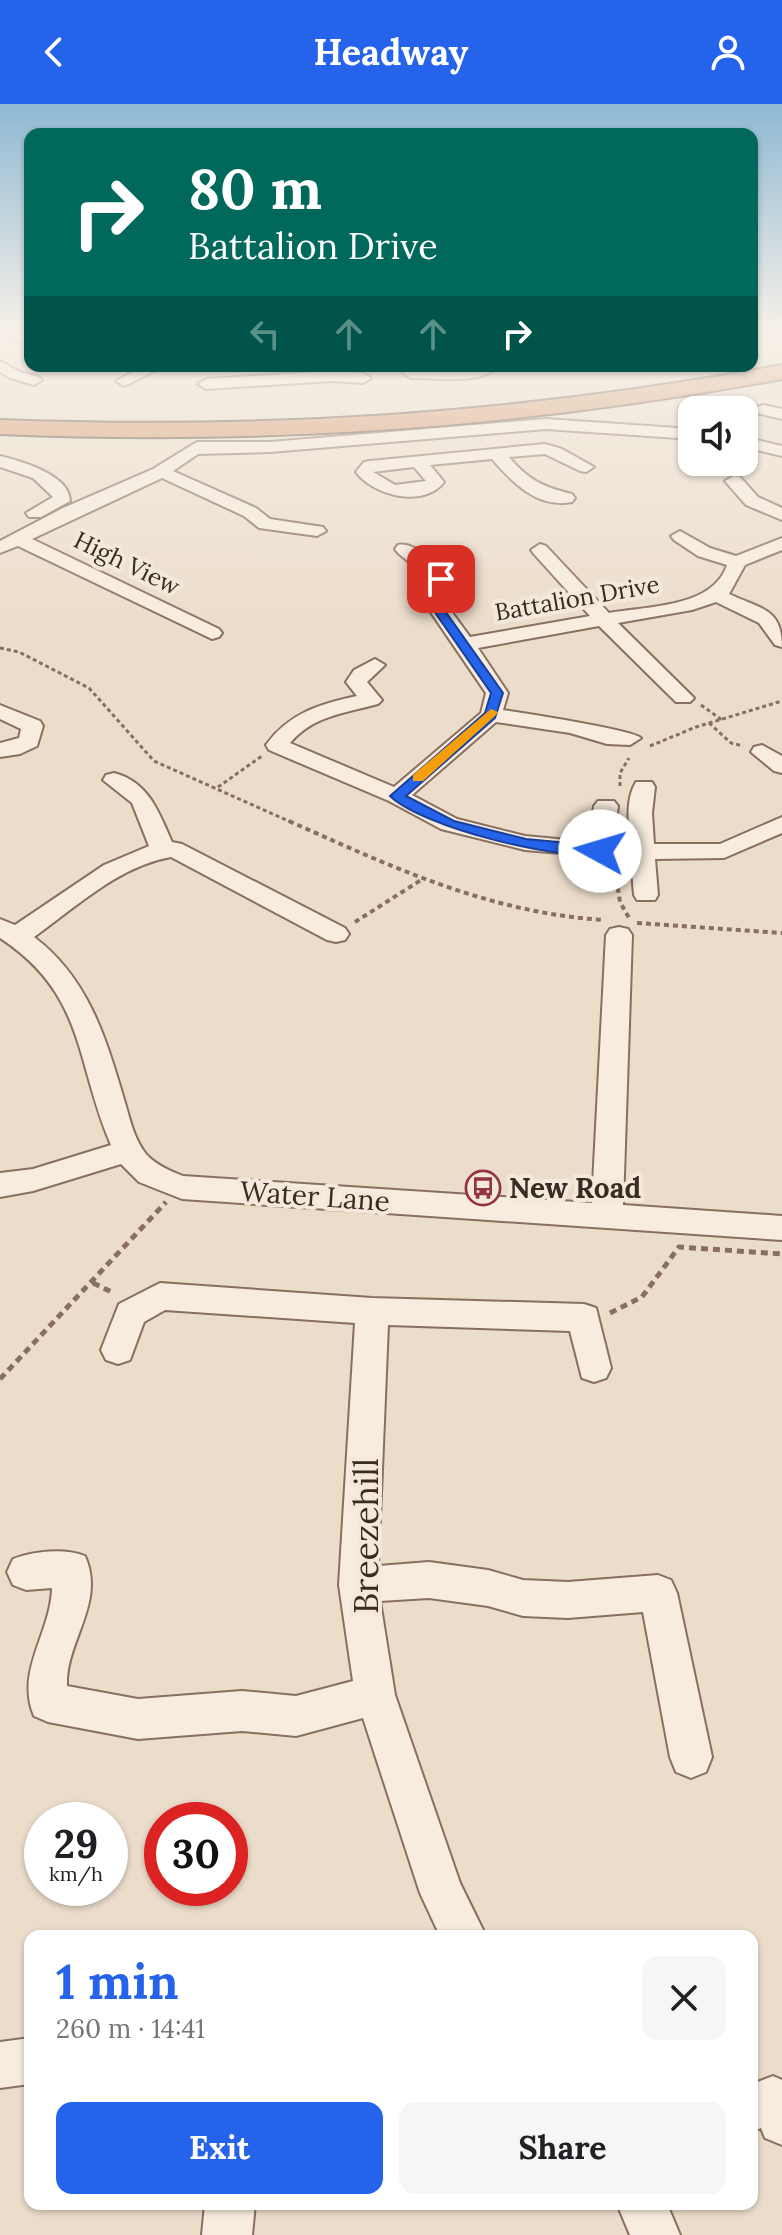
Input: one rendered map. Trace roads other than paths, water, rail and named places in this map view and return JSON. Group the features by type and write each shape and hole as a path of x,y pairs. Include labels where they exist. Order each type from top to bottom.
{"highway":[{"path":"111,427 188,438 197,448 213,437 260,430"},
{"path":"146,431 302,427"}],"street":[{"path":"11,533 161,472 197,448 270,447 506,427"},
{"path":"596,427 678,433"},
{"path":"405,436 417,460 455,447 495,452 550,450 574,436"},
{"path":"758,445 782,451"},
{"path":"550,450 576,465 586,467"},
{"path":"495,452 519,482 536,492 566,498"},
{"path":"0,461 39,474 63,497 11,533 0,548"},
{"path":"161,472 196,485 250,512 265,524 317,531"},
{"path":"734,481 752,501 782,515"},
{"path":"511,500 527,498 536,492"},
{"name":"High View","path":"11,533 212,633"},
{"path":"680,536 704,552 737,562 780,546"},
{"path":"404,549 441,579 442,584 435,596 438,608 465,644"},
{"path":"540,550 683,698"},
{"path":"737,562 732,581 718,596 766,619 782,641"},
{"name":"Battalion Drive","path":"491,715 497,693 465,644 692,604 718,596"},
{"path":"375,665 361,674 356,682 371,700 338,706 301,720 277,745 397,796 449,824 525,843 600,851 724,851 782,825"},
{"path":"0,711 32,726 29,741 12,749 0,750"},
{"path":"397,796 491,715 572,727 607,737 630,738"},
{"path":"762,752 782,766"},
{"path":"114,780 142,800 163,850"},
{"path":"644,787 640,813 646,895"},
{"path":"600,851 606,806"},
{"path":"8,932 134,857 174,849 336,934"},
{"path":"607,1217 618,926"},
{"name":"Water Lane","path":"8,932 60,973 74,995 129,1151 151,1176 182,1187 782,1228"},
{"path":"0,1185 33,1180 129,1151"},
{"path":"118,1350 131,1314 160,1296 372,1311 584,1318 594,1368"},
{"name":"Breezehill","path":"372,1311 358,1585 375,1695 442,1893 461,1930"},
{"path":"26,1572 72,1569 71,1602 47,1678 48,1702 138,1719 242,1711 296,1716 375,1695"},
{"path":"358,1585 429,1580 488,1588 523,1598 568,1600 658,1593 691,1757"},
{"path":"0,2065 24,2062"},
{"path":"227,2235 229,2210"},
{"path":"645,2210 655,2235"}],"place":[{"name":"New Road","path":"483,1188"}]}
